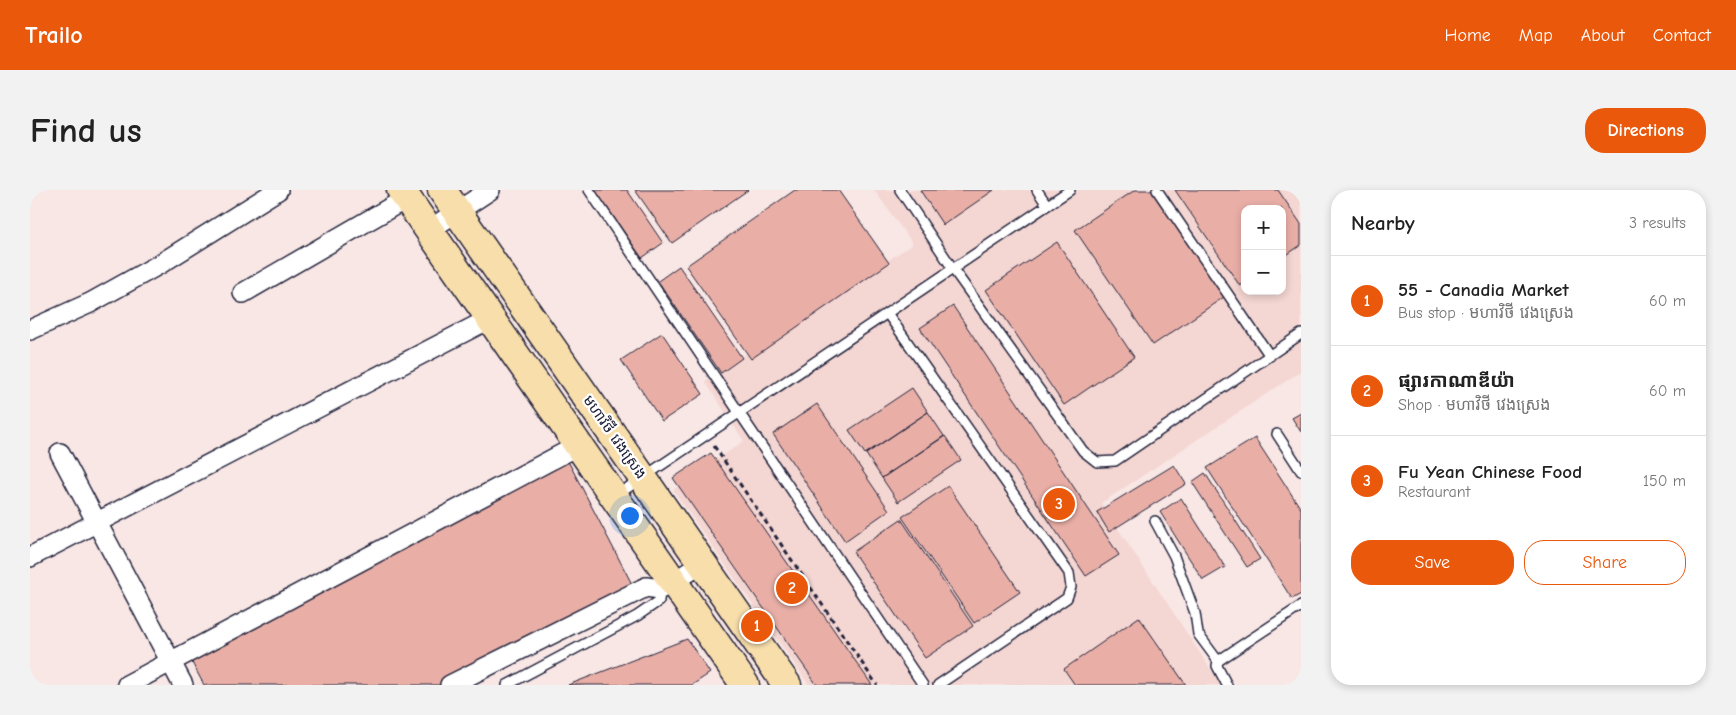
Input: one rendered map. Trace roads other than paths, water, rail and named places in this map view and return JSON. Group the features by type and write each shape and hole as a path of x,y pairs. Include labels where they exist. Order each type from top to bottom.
{"main road":[{"path":"404,194 615,497 667,586 745,685"},
{"name":"មហាវិថី វេងស្រេង","path":"450,201 787,685"}],"street":[{"path":"30,330 90,304 145,273 278,190"},
{"path":"429,230 450,201 490,190"},
{"path":"243,293 404,194"},
{"path":"30,557 490,318"},
{"path":"127,685 579,444"},
{"path":"60,453 183,685"},
{"path":"450,685 646,586 667,586 702,563"}],"lane":[{"path":"589,190 923,685"},
{"path":"900,190 953,269 1083,451 1098,462 1114,461 1301,334"},
{"path":"1037,190 1047,205"},
{"path":"615,497 1070,190"},
{"path":"1157,190 1270,356"},
{"path":"887,313 1069,573 1071,587 1067,598 938,685"},
{"path":"1277,434 1301,471"},
{"path":"1155,521 1174,556 1195,613 1198,634 1218,661 1217,666 1227,685"},
{"path":"507,685 637,616 659,601 667,586"},
{"path":"1218,661 1301,606"}],"place":[{"name":"Fu Yean Chinese Food","path":"1059,504"},
{"name":"ផ្សារកាណាឌីយ៉ា","path":"792,588"},
{"name":"55 - Canadia Market","path":"757,626"}]}
